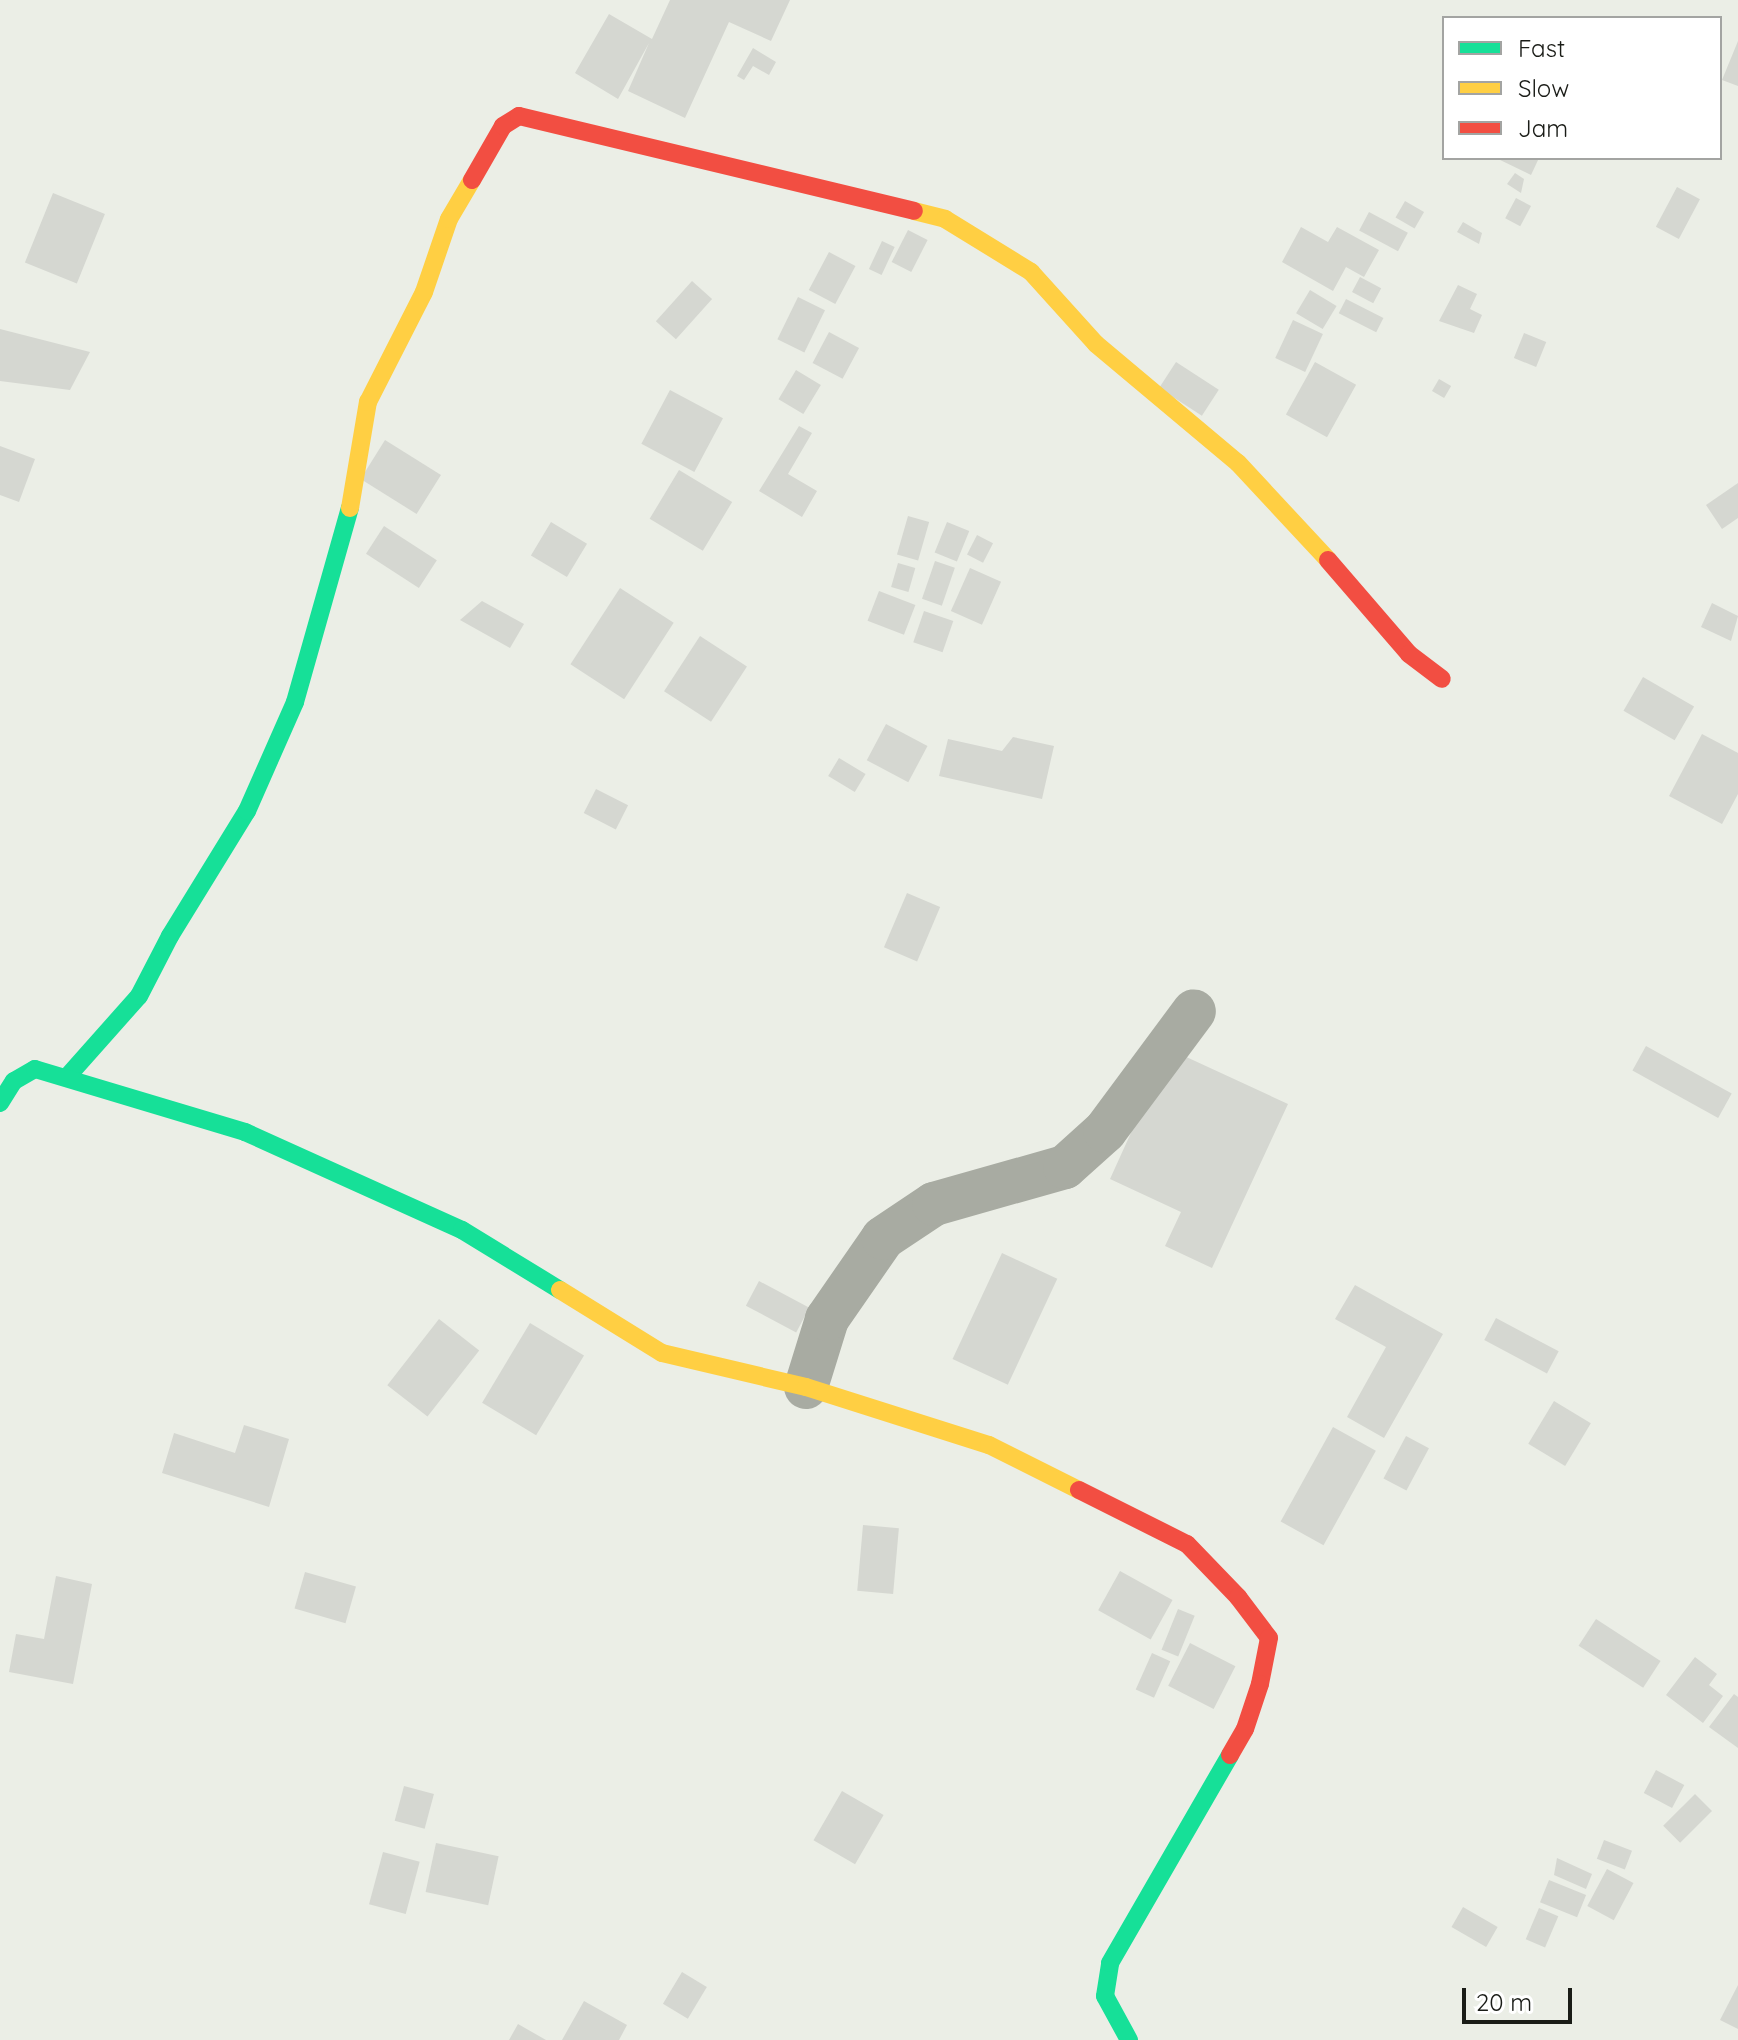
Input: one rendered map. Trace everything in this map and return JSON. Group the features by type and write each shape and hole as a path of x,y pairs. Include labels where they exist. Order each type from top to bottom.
{"street":[{"path":"67,1077 139,996 170,936 247,811 295,702 349,512 368,402 424,292 449,219 503,126 519,116 838,190 945,219 1031,272 1096,344 1238,463 1303,531 1409,654 1442,679"},
{"path":"806,1387 827,1319 883,1238 934,1204 1065,1167 1105,1131 1194,1011"},
{"path":"0,1103 14,1081 35,1069 245,1132 462,1230 662,1353 765,1380 806,1387 989,1445 1187,1544 1238,1597 1269,1638 1260,1684 1245,1729 1110,1963 1105,1996 1129,2040"}],"building":[{"path":"670,0 790,0 771,41 729,22 685,118 628,91 649,43 618,99 575,73 609,14 652,39"},
{"path":"1738,41 1738,86 1722,80"},
{"path":"753,48 776,62 769,75 753,66 744,80 737,76"},
{"path":"1500,160 1538,160 1531,175"},
{"path":"1515,173 1524,179 1521,193 1507,184"},
{"path":"1677,187 1700,199 1679,239 1656,227"},
{"path":"53,193 105,214 77,284 25,263"},
{"path":"1516,198 1531,206 1520,226 1505,218"},
{"path":"1405,201 1424,212 1415,228 1396,217"},
{"path":"1369,212 1408,233 1398,251 1359,231"},
{"path":"1463,222 1482,233 1479,244 1457,232"},
{"path":"1301,227 1328,242 1337,227 1379,250 1364,277 1346,267 1333,291 1282,262"},
{"path":"908,230 928,240 911,272 892,262"},
{"path":"882,241 895,247 882,275 869,269"},
{"path":"829,252 855,266 835,304 809,290"},
{"path":"1360,277 1381,288 1373,303 1352,292"},
{"path":"692,281 712,299 676,339 656,321"},
{"path":"1458,285 1477,294 1470,309 1482,315 1474,333 1439,321"},
{"path":"1310,290 1337,306 1323,329 1296,313"},
{"path":"798,297 825,310 804,352 777,339"},
{"path":"1346,299 1383,318 1376,332 1339,313"},
{"path":"1293,320 1323,334 1305,372 1275,358"},
{"path":"0,329 90,352 70,390 0,381"},
{"path":"829,332 859,348 843,379 813,363"},
{"path":"1524,333 1546,342 1536,367 1514,358"},
{"path":"1176,362 1219,390 1202,416 1159,388"},
{"path":"1315,362 1356,385 1327,437 1286,414"},
{"path":"796,370 821,385 803,414 778,399"},
{"path":"1439,379 1451,386 1444,398 1432,391"},
{"path":"670,390 723,418 694,472 641,444"},
{"path":"799,426 812,433 788,474 817,491 802,517 759,491"},
{"path":"385,440 441,475 417,514 361,479"},
{"path":"0,446 35,459 19,502 0,495"},
{"path":"679,470 732,502 703,551 650,519"},
{"path":"1738,483 1738,518 1722,529 1706,505"},
{"path":"908,516 929,522 918,561 897,554"},
{"path":"551,522 587,544 567,577 531,555"},
{"path":"947,522 969,531 957,562 935,553"},
{"path":"384,526 437,560 419,588 366,554"},
{"path":"977,535 993,543 983,563 967,555"},
{"path":"935,561 955,568 942,606 922,599"},
{"path":"898,563 915,568 908,592 891,587"},
{"path":"970,568 1001,582 982,625 951,611"},
{"path":"620,588 674,623 624,699 570,664"},
{"path":"879,591 915,605 904,635 868,621"},
{"path":"482,601 524,624 510,648 460,620"},
{"path":"1712,603 1738,616 1731,641 1701,627"},
{"path":"924,611 953,621 943,652 913,642"},
{"path":"700,636 747,666 711,722 664,691"},
{"path":"1643,677 1694,707 1675,740 1624,711"},
{"path":"886,724 927,746 908,782 867,760"},
{"path":"1702,734 1738,753 1738,794 1722,824 1669,796"},
{"path":"1013,737 1054,746 1042,799 939,776 948,739 1002,751"},
{"path":"839,758 866,774 855,792 828,776"},
{"path":"596,789 628,805 616,829 584,813"},
{"path":"907,893 940,907 917,961 884,947"},
{"path":"1646,1046 1732,1094 1718,1118 1632,1070"},
{"path":"1169,1049 1288,1104 1212,1268 1165,1246 1181,1212 1110,1179"},
{"path":"1002,1253 1057,1279 1008,1385 953,1359"},
{"path":"759,1281 809,1308 796,1332 746,1306"},
{"path":"1355,1285 1443,1334 1384,1438 1347,1417 1386,1347 1335,1319"},
{"path":"1496,1318 1559,1351 1547,1373 1484,1340"},
{"path":"439,1319 479,1350 427,1417 387,1385"},
{"path":"530,1323 584,1355 536,1435 482,1403"},
{"path":"1554,1401 1591,1423 1565,1466 1528,1444"},
{"path":"244,1425 289,1439 269,1507 162,1473 174,1433 235,1453"},
{"path":"1333,1427 1376,1451 1323,1545 1281,1521"},
{"path":"1406,1436 1429,1448 1406,1491 1383,1478"},
{"path":"863,1525 899,1528 893,1594 857,1591"},
{"path":"1120,1571 1172,1600 1151,1639 1098,1610"},
{"path":"305,1572 356,1587 345,1623 295,1609"},
{"path":"56,1576 92,1584 73,1684 9,1672 16,1634 44,1639"},
{"path":"1178,1609 1195,1616 1178,1657 1162,1650"},
{"path":"1596,1619 1661,1661 1643,1688 1579,1646"},
{"path":"1190,1643 1235,1666 1214,1709 1168,1686"},
{"path":"1152,1653 1170,1661 1154,1698 1136,1690"},
{"path":"1695,1657 1717,1674 1709,1685 1723,1696 1703,1723 1666,1695"},
{"path":"1734,1694 1738,1697 1738,1748 1709,1727"},
{"path":"1656,1770 1684,1785 1672,1808 1644,1793"},
{"path":"404,1786 434,1794 425,1829 395,1821"},
{"path":"842,1791 884,1815 855,1864 814,1840"},
{"path":"1695,1794 1712,1811 1680,1843 1663,1826"},
{"path":"1604,1840 1632,1851 1625,1869 1597,1859"},
{"path":"436,1843 499,1856 488,1905 426,1892"},
{"path":"383,1852 420,1862 406,1914 369,1904"},
{"path":"1557,1858 1592,1874 1586,1889 1554,1875"},
{"path":"1607,1869 1633,1883 1614,1920 1587,1906"},
{"path":"1549,1880 1586,1895 1577,1917 1540,1902"},
{"path":"1463,1907 1498,1927 1486,1947 1452,1927"},
{"path":"1539,1908 1558,1916 1545,1948 1526,1939"},
{"path":"682,1972 707,1987 688,2019 663,2004"},
{"path":"1738,1985 1738,2029 1720,2020"},
{"path":"584,2001 627,2025 619,2040 562,2040"},
{"path":"518,2024 546,2040 509,2040"}],"traffic: fast":[{"path":"67,1077 139,996 170,936 247,811 295,702 350,508"},
{"path":"0,1103 14,1081 35,1069 245,1132 462,1230 560,1290"},
{"path":"1129,2040 1105,1996 1110,1963 1230,1755"}],"traffic: slow":[{"path":"350,508 368,402 424,292 449,219 472,180"},
{"path":"914,211 945,219 1031,272 1096,344 1238,463 1328,560"},
{"path":"560,1290 662,1353 806,1387 989,1445 1079,1490"}],"traffic: jam":[{"path":"472,180 503,126 519,116 914,211"},
{"path":"1328,560 1409,654 1442,679"},
{"path":"1079,1490 1187,1544 1238,1597 1269,1638 1260,1684 1245,1729 1230,1755"}]}
